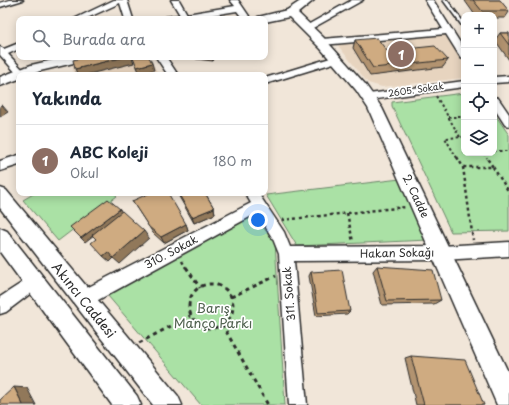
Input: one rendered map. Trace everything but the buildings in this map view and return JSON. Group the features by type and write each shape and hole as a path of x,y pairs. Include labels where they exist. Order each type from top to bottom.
{"street":[{"path":"0,5 19,0"},
{"path":"85,16 120,0"},
{"path":"123,0 129,16"},
{"path":"174,0 184,16"},
{"path":"234,0 244,16"},
{"path":"268,18 290,12 309,0"},
{"path":"308,27 359,0"},
{"path":"429,0 461,52"},
{"path":"191,16 239,8"},
{"name":"2. Cadde","path":"290,12 308,27 322,42 369,97 442,253 509,402"},
{"path":"322,42 447,31"},
{"path":"16,47 1,52 20,72"},
{"path":"24,72 68,60"},
{"path":"163,60 171,72"},
{"path":"268,80 337,60"},
{"path":"0,82 16,75"},
{"path":"497,80 509,79"},
{"name":"2605. Sokak","path":"369,97 461,84"},
{"path":"497,104 509,122"},
{"path":"0,166 16,161"},
{"name":"Akıncı Caddesi","path":"0,195 169,405"},
{"name":"311. Sokak","path":"255,199 279,236 286,254 298,405"},
{"name":"310. Sokak","path":"83,299 175,250 255,199"},
{"path":"0,237 128,405"},
{"name":"Hakan Sokağı","path":"286,254 442,253 509,249"},
{"path":"0,306 56,266"}],"lane":[{"path":"445,0 461,22"}],"path":[{"path":"432,88 460,137 445,138 463,167 474,251"},
{"path":"448,117 461,117"},
{"path":"497,151 509,151"},
{"path":"486,156 509,192"},
{"path":"463,167 493,167"},
{"path":"269,221 420,206"},
{"path":"347,213 355,254"},
{"path":"175,250 200,288"},
{"path":"231,297 287,270"},
{"path":"210,284 216,285 228,291 231,297 231,312 228,319 215,328 200,327 190,316 190,302 193,295 200,288 210,284"},
{"path":"125,350 190,316"},
{"path":"222,324 268,405"}],"shaded area":[{"path":"445,34 461,59 461,78 382,87 368,83 336,43"},
{"path":"84,60 151,60 157,72 74,72 71,63"}],"green space":[{"path":"461,93 461,156 497,156 497,117 509,135 509,231 451,232 392,106 392,102"},
{"path":"400,179 429,240 297,246 267,196"},
{"path":"30,196 117,196 58,241 23,200"},
{"name":"Barış Manço Parkı","path":"254,216 275,242 285,405 201,405 108,296"}],"place":[{"name":"ABC Koleji","path":"401,54"}]}
